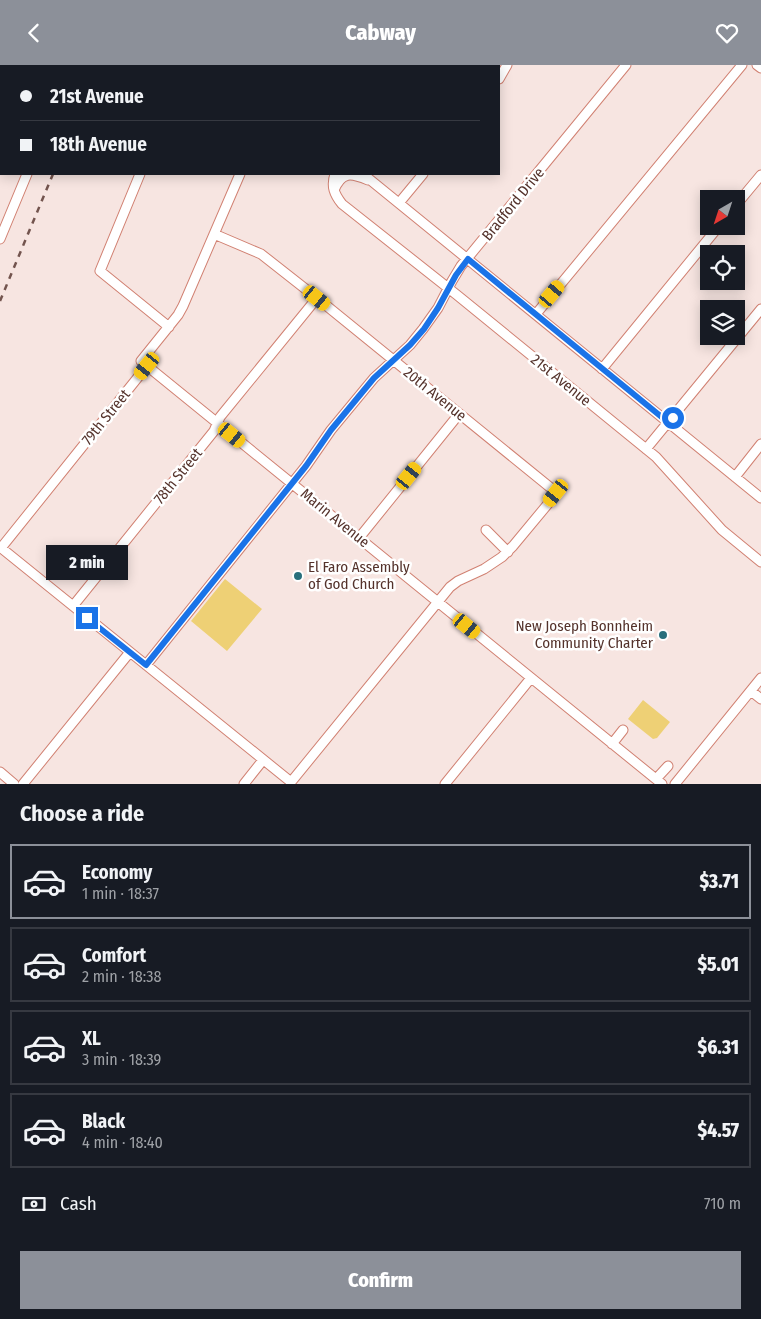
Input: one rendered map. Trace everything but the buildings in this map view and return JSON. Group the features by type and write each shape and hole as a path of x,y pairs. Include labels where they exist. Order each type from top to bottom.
{"street":[{"path":"500,77 507,65"},
{"name":"Bradford Drive","path":"146,665 292,484 331,430 374,378 394,361 424,329 456,275 468,259 626,65"},
{"path":"536,315 742,65"},
{"path":"757,65 761,68"},
{"path":"0,239 27,175"},
{"path":"140,175 100,271 169,327"},
{"name":"79th Street","path":"0,547 147,366 141,361 169,327 183,306 240,175"},
{"path":"334,190 335,175"},
{"path":"334,190 342,177 347,175 373,182"},
{"path":"364,175 761,498"},
{"path":"399,203 421,175"},
{"path":"745,194 761,175"},
{"name":"21st Avenue","path":"334,190 336,197 349,210 656,457 722,529 761,562"},
{"name":"20th Avenue","path":"214,234 260,254 317,298 556,493 508,552"},
{"path":"602,369 712,235"},
{"name":"78th Street","path":"73,606 214,431 220,417 317,298"},
{"path":"646,449 761,309"},
{"name":"Marin Avenue","path":"147,366 659,782"},
{"path":"359,538 459,414"},
{"path":"735,477 761,444"},
{"path":"0,547 291,782 450,587 458,581 490,566 508,552 486,529"},
{"path":"22,784 130,652"},
{"path":"445,784 531,678"},
{"path":"675,784 761,678"},
{"path":"751,691 761,699"},
{"path":"612,744 623,730"},
{"path":"244,784 263,760"},
{"path":"659,782 668,766"},
{"path":"0,772 9,782"}],"shaded area":[{"path":"225,579 262,609 227,651 191,621"},
{"path":"643,700 670,722 657,738 653,739 628,719"}],"railway":[{"path":"0,301 53,175"}],"place":[{"name":"El Faro Assembly of God Church","path":"298,576"},
{"name":"New Joseph Bonnheim Community Charter","path":"663,635"}],"route":[{"path":"87,618 146,665 374,378 394,361 424,329 438,308 452,281 468,259 669,423 673,418"}]}
